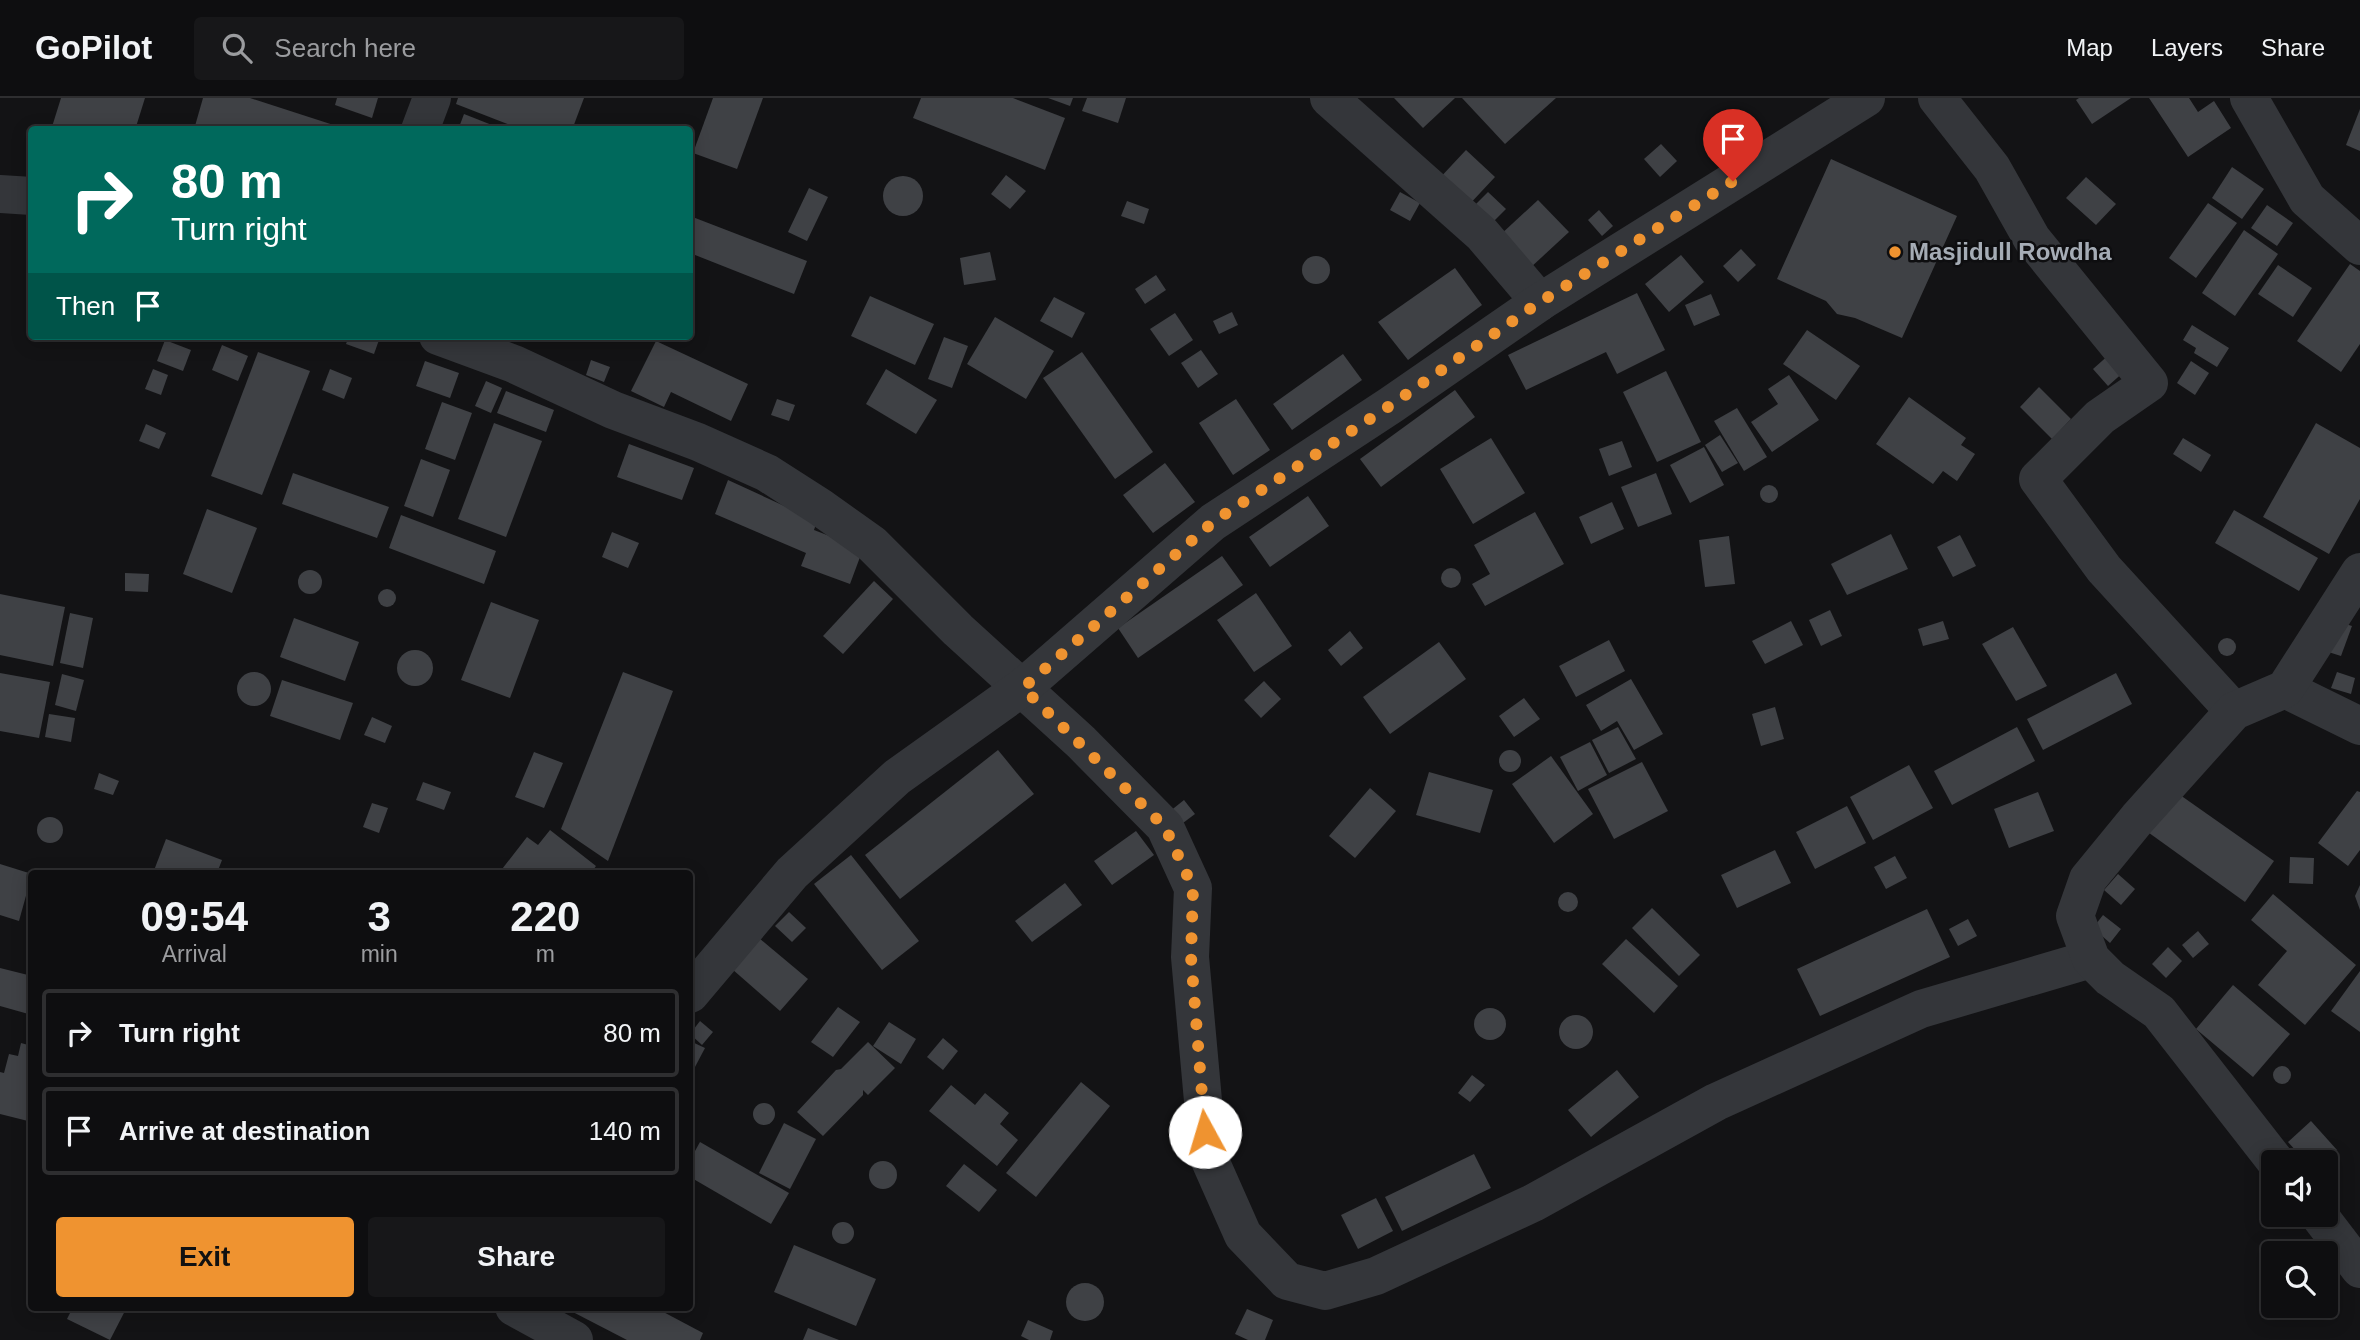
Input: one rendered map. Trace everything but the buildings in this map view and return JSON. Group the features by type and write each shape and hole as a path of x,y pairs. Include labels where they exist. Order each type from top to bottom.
{"street":[{"path":"422,126 432,98"},
{"path":"1329,98 1482,234 1540,302"},
{"path":"693,991 792,873 897,777 1023,688 1213,522 1391,405 1540,302 1866,98"},
{"path":"1937,98 1992,168 2032,239 2149,383 2100,417 2038,480 2105,569 2234,711"},
{"path":"2249,98 2306,199 2360,246"},
{"path":"0,194 28,196"},
{"path":"449,340 513,364 613,410 698,442 767,473 872,544 958,630 1023,688 1165,827 1193,888 1191,957 1208,1156 1242,1235 1287,1281 1325,1291 1376,1276 1533,1203 1716,1102 1922,1009 2091,959"},
{"path":"2267,1150 2159,1012 2110,978 2091,959 2075,916 2088,879 2138,818 2234,711 2285,689 2360,572"},
{"path":"2285,689 2360,726"},
{"path":"2328,1227 2360,1269"},
{"path":"521,1311 574,1340"}],"place":[{"name":"Masjidull Rowdha","path":"1895,252"}],"route":[{"path":"1205,1132 1197,1060 1191,957 1193,888 1165,827 1023,688 1213,522 1391,405 1540,302 1733,181"}]}
